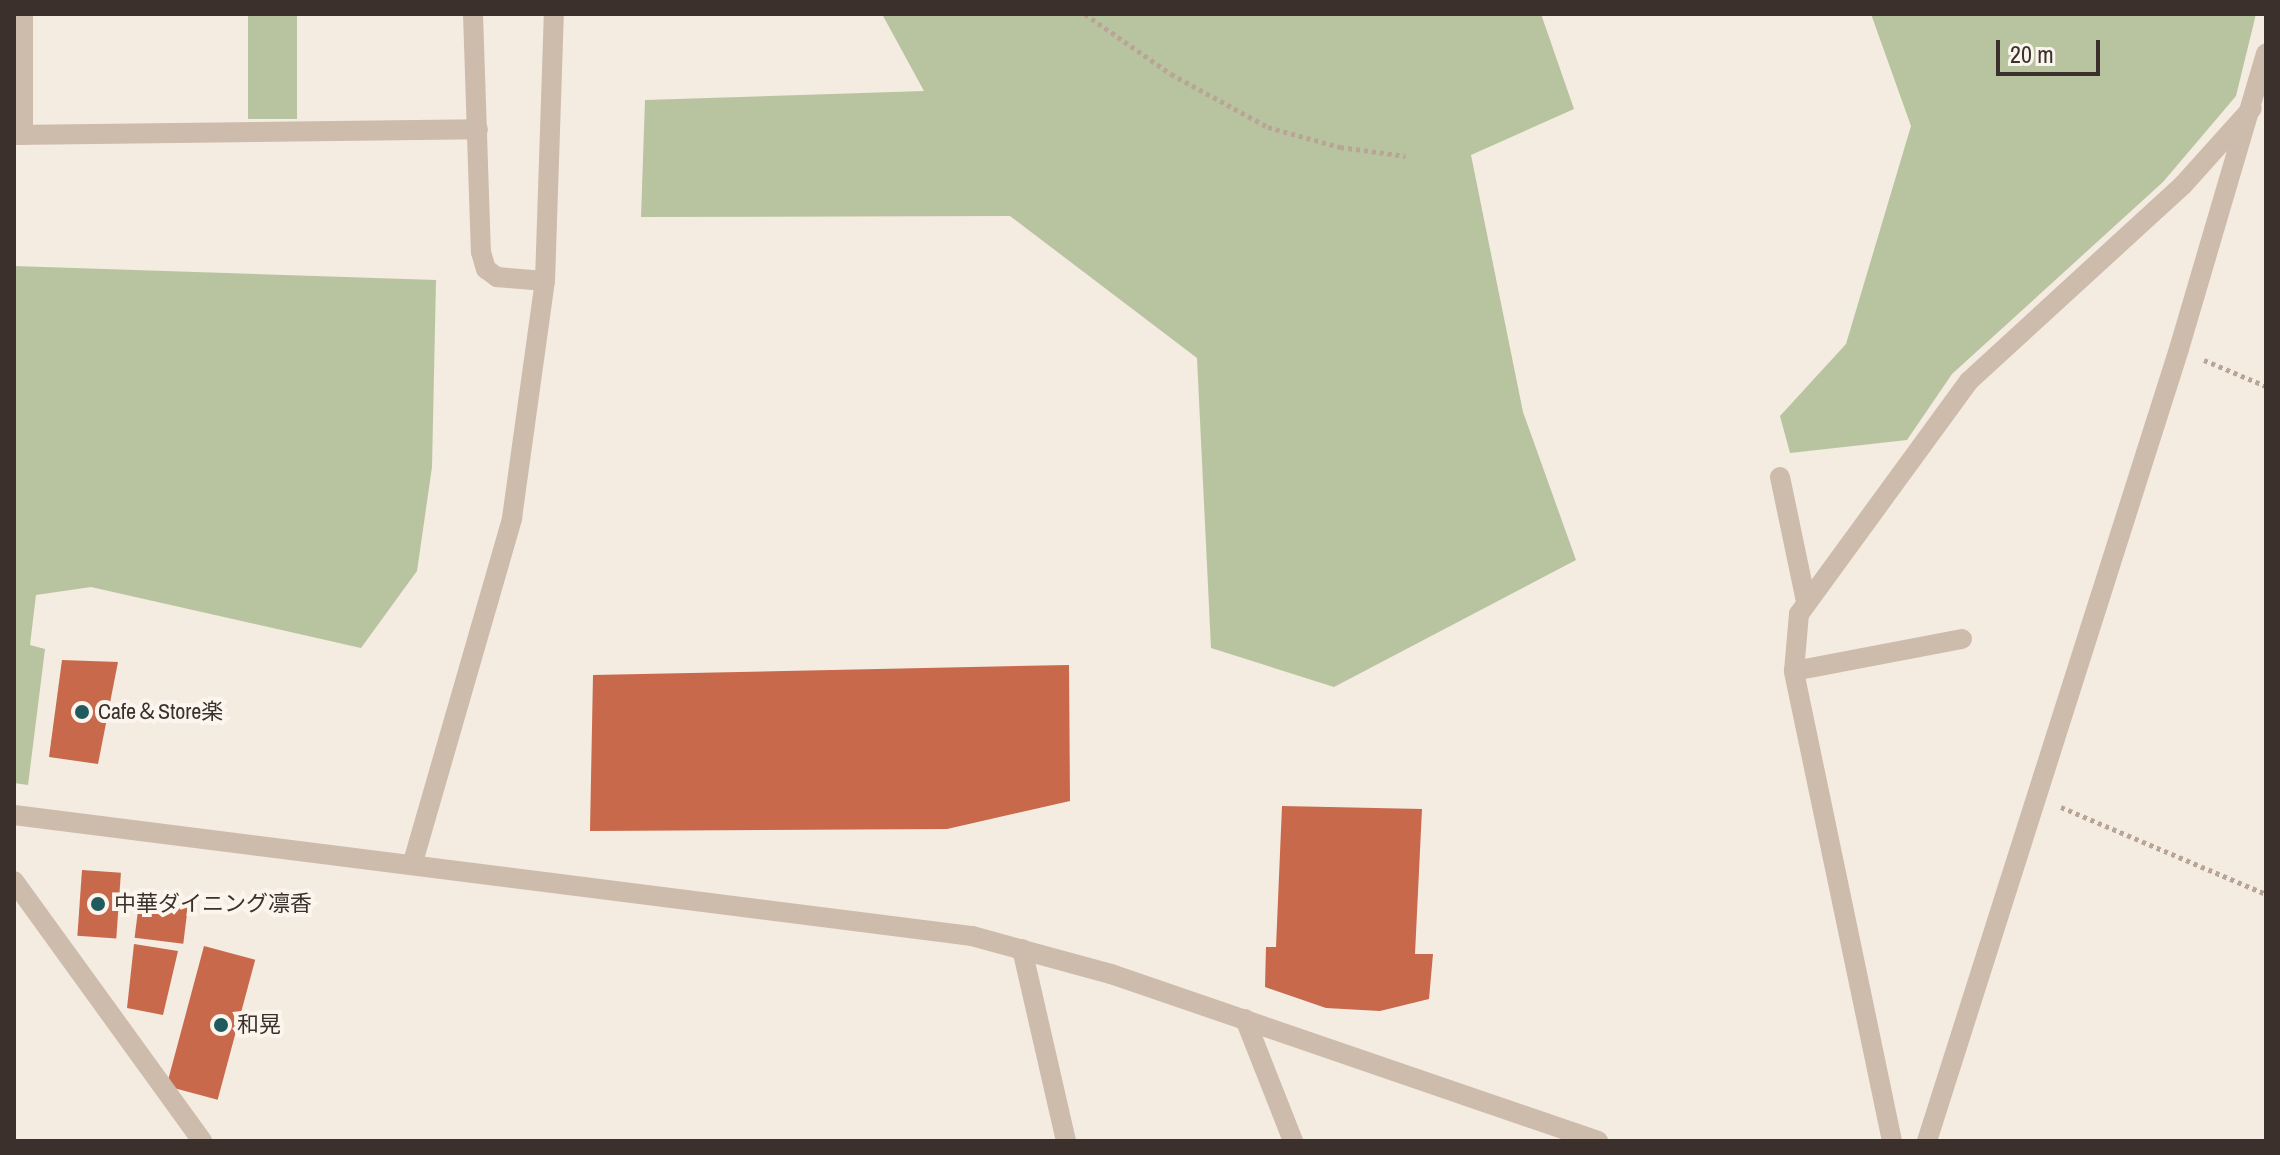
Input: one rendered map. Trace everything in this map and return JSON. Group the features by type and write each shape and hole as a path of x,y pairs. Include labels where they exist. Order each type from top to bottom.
{"street":[{"path":"23,14 19,135 478,129"},
{"path":"473,14 481,252 486,269 497,277 545,281"},
{"path":"413,862 499,577 537,368 545,281 554,14"},
{"path":"1927,1141 2034,795 2179,349 2266,54"},
{"path":"1892,1141 1794,671 1795,630 1806,601 1969,381 2183,185 2252,108"},
{"path":"1780,477 1806,601"},
{"path":"1794,671 1962,639"},
{"path":"14,815 413,862 972,936 1245,1019 1598,1141"},
{"path":"14,881 202,1141"},
{"path":"1022,949 1066,1141"},
{"path":"1245,1019 1293,1141"}],"path":[{"path":"1085,14 1171,74 1268,127 1340,147 1405,156"},
{"path":"2179,349 2266,386"},
{"path":"2034,795 2266,894"}],"green space":[{"path":"248,14 297,14 297,119 248,119"},
{"path":"882,14 1541,14 1574,109 1471,155 1523,412 1576,560 1334,687 1211,648 1197,358 1010,216 641,217 645,100 924,91"},
{"path":"1871,14 2256,14 2236,96 2163,182 1952,374 1907,440 1790,453 1780,416 1846,344 1911,126"},
{"path":"14,266 436,280 432,467 417,571 361,648 91,587 36,595 30,645 45,649 28,785 14,783"}],"building":[{"name":"Cafe＆Store楽","path":"62,660 118,662 98,764 49,757"},
{"path":"1069,665 1070,801 947,829 590,831 593,675"},
{"path":"1282,806 1422,809 1415,954 1433,954 1429,999 1380,1011 1326,1008 1265,987 1266,947 1276,947"},
{"name":"中華ダイニング凛香","path":"82,870 121,873 116,939 77,936"},
{"path":"140,894 189,900 183,944 135,938"},
{"path":"134,944 178,951 163,1015 127,1008"},
{"name":"和晃","path":"204,946 255,960 218,1100 166,1086"}],"place":[{"name":"Cafe＆Store楽","path":"82,712"},
{"name":"中華ダイニング凛香","path":"98,904"},
{"name":"和晃","path":"221,1025"}]}
